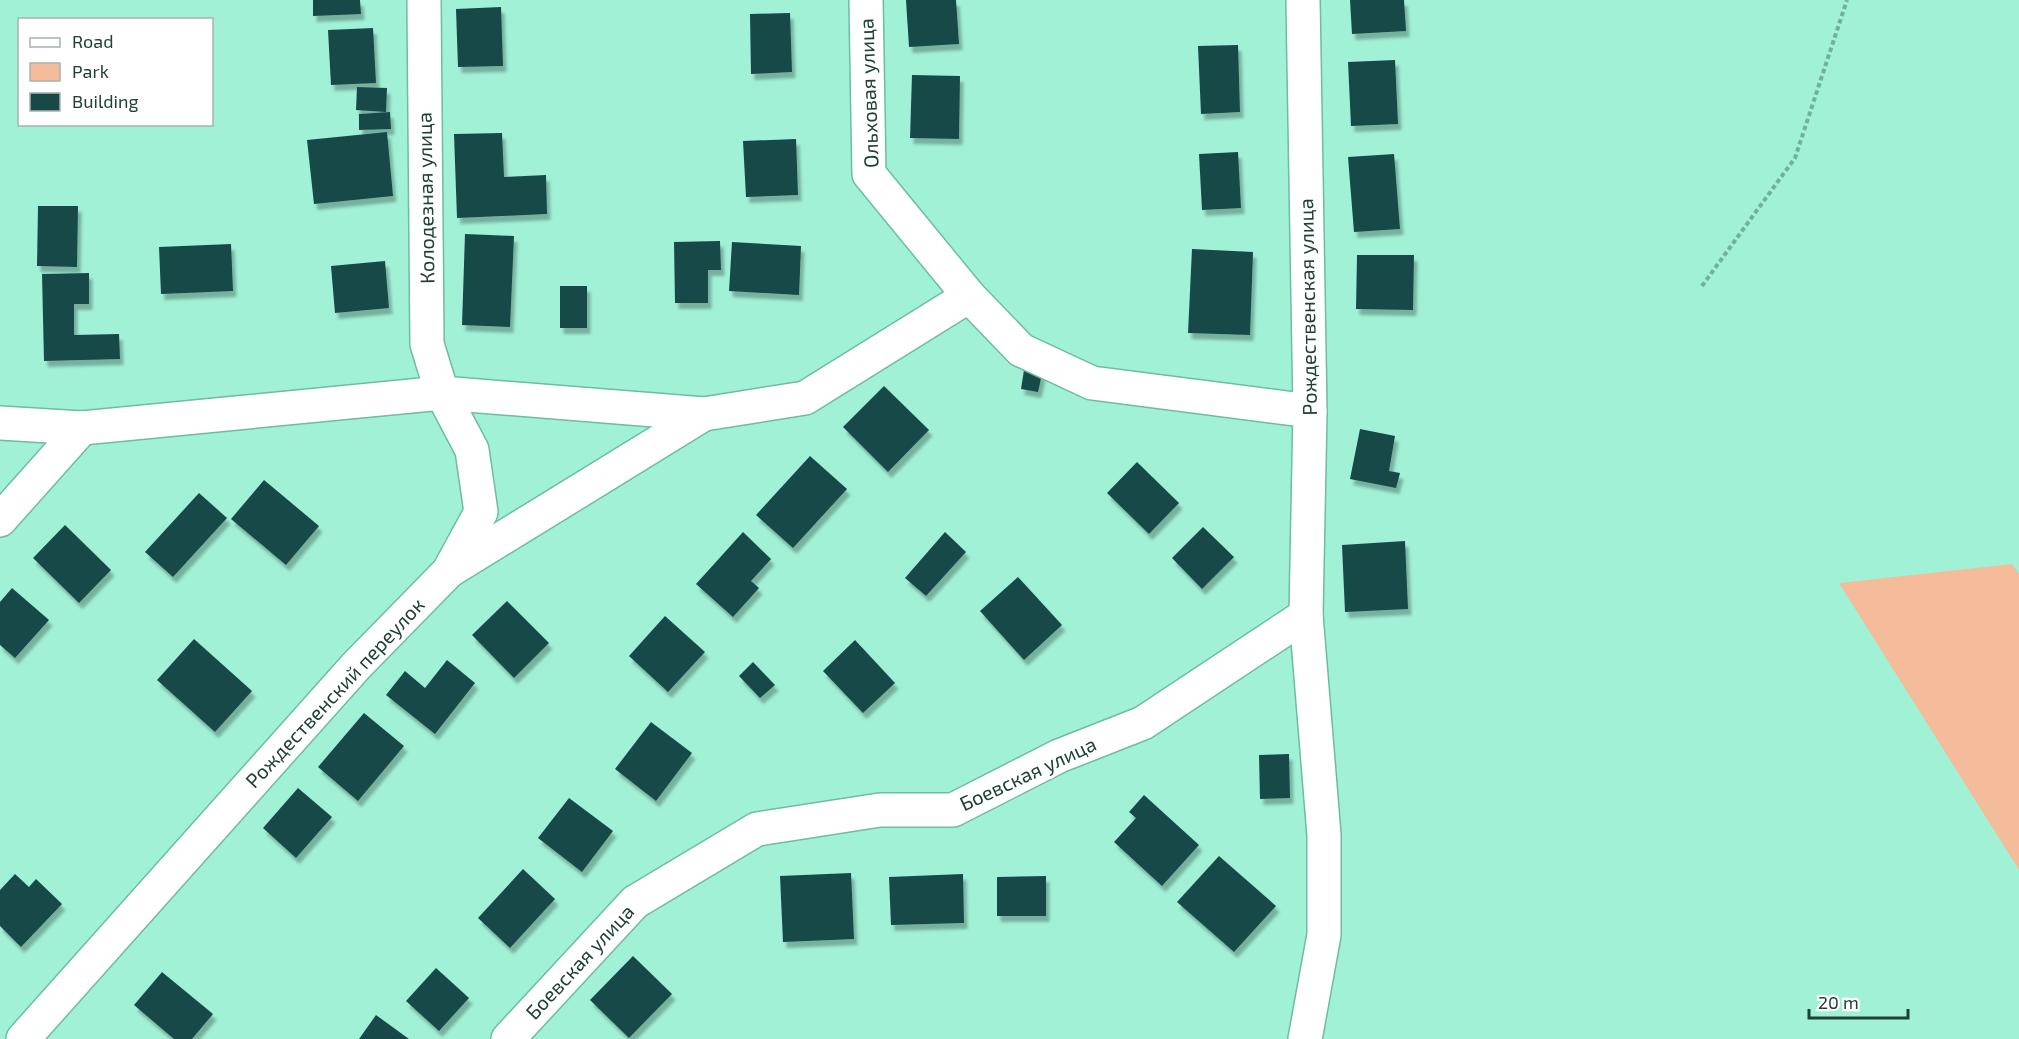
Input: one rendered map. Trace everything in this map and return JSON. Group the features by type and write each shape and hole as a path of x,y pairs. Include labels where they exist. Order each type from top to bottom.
{"street":[{"name":"Колодезная улица","path":"424,0 427,344 442,393 472,450 481,512 449,571"},
{"name":"Ольховая улица","path":"866,0 870,174 969,296 1022,350 1092,382 1310,411"},
{"name":"Рождественская улица","path":"1303,0 1310,411 1306,615 1324,835 1324,935 1303,1039"},
{"path":"0,423 82,428 442,393 704,414 805,398 969,296"},
{"name":"Рождественский переулок","path":"23,1039 356,666 449,571 704,414"},
{"path":"0,520 82,428"},
{"name":"Боевская улица","path":"508,1039 635,902 757,829 880,810 952,810 1059,756 1143,723 1306,615"}],"path":[{"path":"1702,286 1795,158 1847,0"}],"green space":[{"path":"2012,564 2019,574 2019,870 1839,583"}],"building":[{"path":"313,0 360,0 361,14 313,16"},
{"path":"906,0 956,0 959,44 909,47"},
{"path":"1350,0 1404,0 1406,31 1352,34"},
{"path":"501,7 503,66 458,67 456,9"},
{"path":"790,13 792,72 751,74 750,14"},
{"path":"373,28 376,83 331,85 328,30"},
{"path":"1238,45 1240,112 1201,114 1198,46"},
{"path":"1395,60 1398,124 1351,126 1348,62"},
{"path":"912,75 960,76 959,139 910,138"},
{"path":"357,87 387,88 386,112 356,110"},
{"path":"390,112 391,129 359,130 359,114"},
{"path":"387,132 393,196 314,204 307,140"},
{"path":"502,133 504,177 546,175 547,214 457,218 454,134"},
{"path":"796,139 798,195 746,197 743,141"},
{"path":"1238,152 1241,208 1202,210 1199,154"},
{"path":"1394,154 1400,229 1354,232 1348,157"},
{"path":"38,206 78,206 77,267 37,266"},
{"path":"465,234 514,236 510,327 462,325"},
{"path":"720,241 721,270 708,270 708,303 675,303 674,242"},
{"path":"732,242 801,246 799,295 729,291"},
{"path":"231,244 233,291 161,294 159,247"},
{"path":"1192,249 1253,252 1250,335 1188,333"},
{"path":"1357,255 1414,255 1413,310 1356,309"},
{"path":"385,261 389,308 335,313 331,266"},
{"path":"89,273 89,304 74,304 74,335 119,334 120,359 44,361 42,274"},
{"path":"560,286 587,286 587,328 560,328"},
{"path":"1024,370 1042,374 1038,392 1021,389"},
{"path":"884,386 929,430 888,472 843,427"},
{"path":"1360,429 1395,436 1389,471 1400,473 1396,488 1350,479"},
{"path":"810,456 847,489 793,548 756,515"},
{"path":"1137,462 1179,503 1149,534 1107,493"},
{"path":"264,480 319,526 286,565 231,519"},
{"path":"199,493 227,518 173,577 145,552"},
{"path":"65,525 111,570 79,603 33,558"},
{"path":"1203,527 1234,557 1202,589 1172,558"},
{"path":"743,532 771,559 751,581 759,588 733,617 696,584"},
{"path":"945,532 966,552 926,596 905,578"},
{"path":"1405,541 1408,609 1345,612 1342,545"},
{"path":"1018,577 1062,625 1024,660 980,611"},
{"path":"12,588 49,620 15,658 0,645 0,602"},
{"path":"507,601 549,643 514,678 472,635"},
{"path":"665,616 705,652 668,692 629,656"},
{"path":"194,639 252,691 215,732 157,680"},
{"path":"855,640 895,683 863,713 823,671"},
{"path":"447,660 475,683 435,734 386,695 405,671 425,688"},
{"path":"753,662 775,685 760,698 739,676"},
{"path":"364,713 404,746 358,801 318,767"},
{"path":"651,722 692,753 656,801 615,769"},
{"path":"1289,754 1290,798 1260,799 1259,755"},
{"path":"298,788 332,817 296,858 263,828"},
{"path":"1144,795 1199,845 1162,886 1114,842 1136,818 1129,812"},
{"path":"569,798 613,831 582,872 538,838"},
{"path":"1219,856 1276,906 1234,952 1177,902"},
{"path":"523,869 555,899 510,948 478,918"},
{"path":"851,873 854,939 783,942 780,876"},
{"path":"15,874 29,887 36,879 62,904 21,947 0,926 0,890"},
{"path":"963,874 964,923 891,925 889,877"},
{"path":"1046,876 1046,916 997,916 997,877"},
{"path":"633,956 672,994 629,1038 590,1000"},
{"path":"436,968 469,998 439,1031 406,1001"},
{"path":"162,972 213,1014 192,1039 174,1039 134,1005"},
{"path":"376,1015 409,1039 359,1039"}]}
